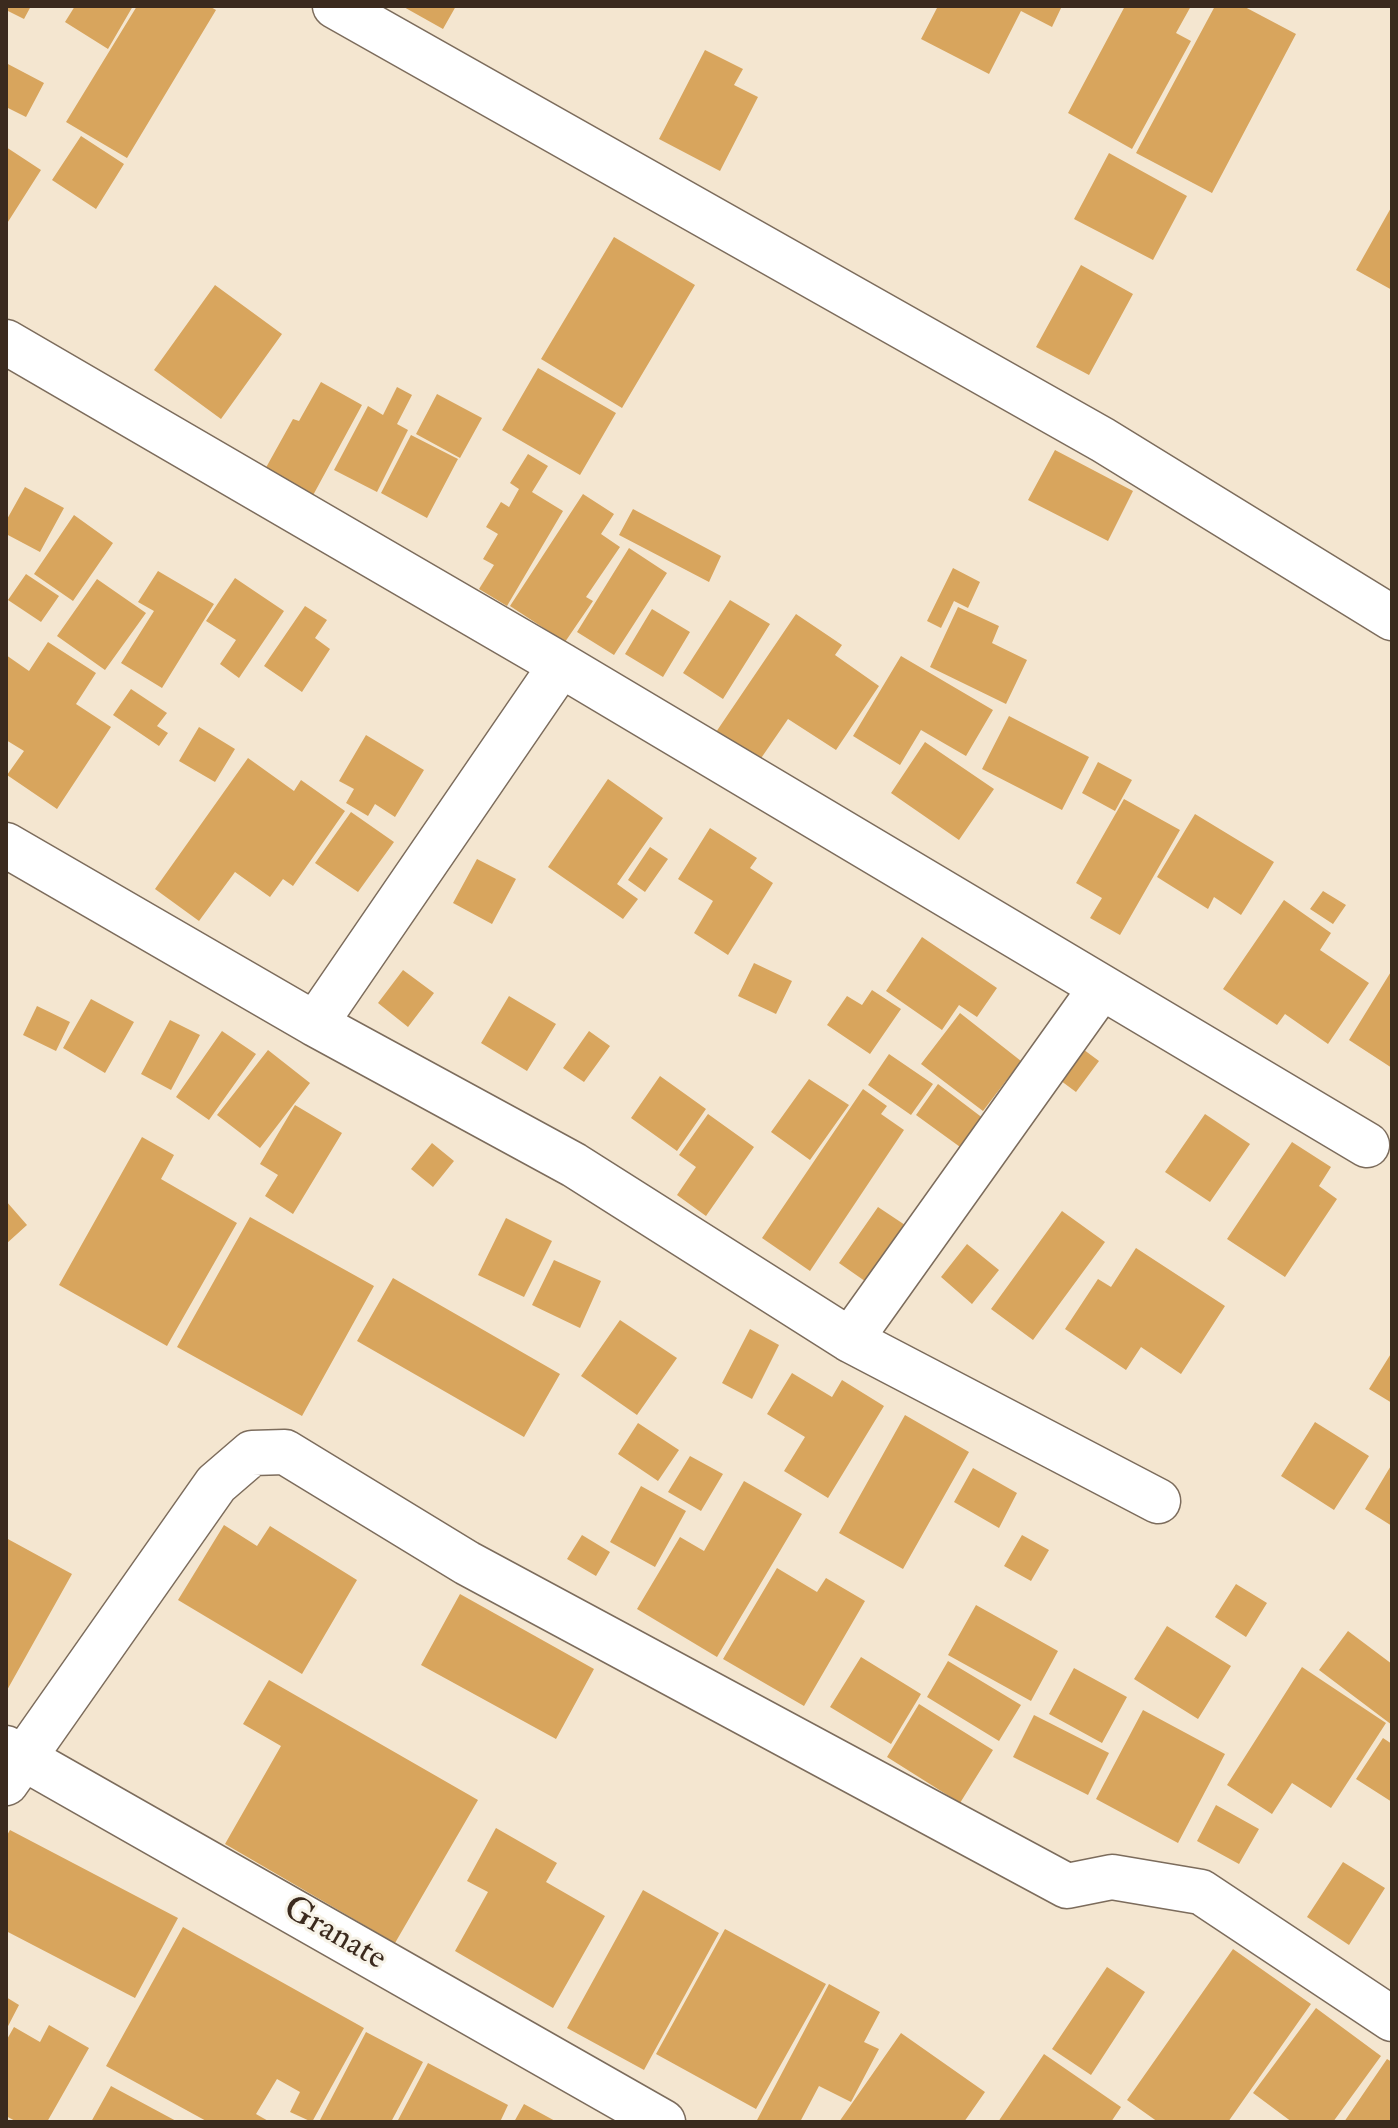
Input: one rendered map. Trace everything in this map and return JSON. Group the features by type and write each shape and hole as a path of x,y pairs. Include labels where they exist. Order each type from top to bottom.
{"street":[{"path":"335,6 1103,440 1392,618"},
{"path":"6,342 561,665 1367,1145"},
{"path":"315,1024 561,665"},
{"path":"6,845 315,1024 574,1165 850,1340 1158,1501"},
{"path":"850,1340 1101,988"},
{"path":"11,1762 216,1484 252,1453 285,1452 467,1563 1067,1886 1112,1877 1201,1892 1392,2019"},
{"name":"Granate","path":"11,1762 663,2122"}],"building":[{"path":"6,6 31,6 24,19 6,10"},
{"path":"75,6 133,6 108,49 65,22"},
{"path":"137,6 209,6 216,10 127,158 66,122"},
{"path":"402,6 456,6 443,29"},
{"path":"938,6 1062,6 1052,27 1021,11 989,74 921,39"},
{"path":"1125,6 1191,6 1176,33 1191,41 1132,149 1068,113"},
{"path":"1215,6 1243,6 1296,34 1212,193 1136,153"},
{"path":"705,50 743,69 734,85 758,97 720,171 659,139"},
{"path":"6,63 44,83 26,117 6,107"},
{"path":"81,136 124,164 96,209 52,180"},
{"path":"6,147 41,170 6,225"},
{"path":"1109,153 1187,196 1153,260 1074,219"},
{"path":"1392,206 1392,290 1356,270"},
{"path":"614,237 695,285 622,408 541,359"},
{"path":"1081,265 1133,294 1089,375 1036,347"},
{"path":"215,285 282,334 221,419 154,370"},
{"path":"538,368 616,413 580,475 502,430"},
{"path":"321,382 362,405 311,499 263,473 293,419 299,421"},
{"path":"397,387 412,395 397,424 408,430 377,492 334,470 368,406 383,415"},
{"path":"437,394 482,418 460,458 416,434"},
{"path":"411,435 458,459 427,518 381,493"},
{"path":"1055,450 1133,491 1108,541 1028,500"},
{"path":"528,454 548,466 532,492 563,511 507,606 479,589 494,565 483,559 498,534 486,527 501,502 509,507 519,489 510,483"},
{"path":"25,487 64,508 40,552 6,534 6,521"},
{"path":"583,494 614,514 601,534 620,547 586,597 593,601 565,642 510,606"},
{"path":"633,509 721,556 709,582 619,535"},
{"path":"74,515 113,543 73,601 34,574"},
{"path":"629,548 667,573 614,655 577,632"},
{"path":"953,568 980,582 968,608 954,601 941,628 927,621"},
{"path":"158,571 214,604 162,688 121,663 154,611 138,602"},
{"path":"26,574 59,596 41,622 8,600"},
{"path":"235,578 284,611 239,678 220,664 236,640 206,621"},
{"path":"97,579 146,613 105,670 57,636"},
{"path":"730,600 770,624 723,699 683,673"},
{"path":"305,606 327,620 315,638 330,649 302,692 264,666"},
{"path":"958,607 999,626 992,643 1027,660 1006,704 930,667"},
{"path":"652,609 690,632 663,677 625,654"},
{"path":"796,614 842,645 835,655 879,686 836,750 788,719 755,767 712,738"},
{"path":"48,642 96,673 76,704 111,727 57,809 7,775 24,751 6,740 6,655 29,671"},
{"path":"901,656 993,710 966,756 921,730 900,765 853,736"},
{"path":"131,689 167,713 157,726 168,733 159,746 113,715"},
{"path":"1009,716 1089,757 1062,810 982,769"},
{"path":"199,727 235,749 215,782 179,761"},
{"path":"366,735 424,770 395,817 375,804 368,816 346,803 354,789 339,781"},
{"path":"925,742 994,789 959,840 891,793"},
{"path":"248,758 294,791 301,780 345,811 293,886 283,879 270,897 235,872 199,921 155,889"},
{"path":"1098,762 1132,780 1115,811 1082,793"},
{"path":"608,779 663,818 617,884 638,899 623,919 548,867"},
{"path":"1124,799 1180,830 1120,935 1090,918 1102,898 1076,883"},
{"path":"351,812 394,842 358,892 315,863"},
{"path":"1195,814 1274,862 1241,915 1214,897 1208,909 1157,877"},
{"path":"710,828 757,858 750,868 773,883 728,955 694,933 713,901 678,879"},
{"path":"650,847 668,859 645,892 628,880"},
{"path":"477,859 516,879 492,924 453,903"},
{"path":"1323,891 1346,905 1333,924 1310,909"},
{"path":"1284,900 1331,933 1320,950 1369,983 1328,1044 1285,1014 1277,1025 1223,989"},
{"path":"922,937 997,988 977,1017 959,1005 942,1030 886,991"},
{"path":"754,963 792,981 776,1014 738,996"},
{"path":"403,970 434,993 408,1027 378,1003"},
{"path":"1392,970 1392,1068 1349,1040"},
{"path":"872,990 901,1009 870,1054 827,1025 847,996 862,1005"},
{"path":"509,996 556,1024 527,1071 481,1043"},
{"path":"91,999 134,1022 105,1073 63,1048"},
{"path":"37,1006 70,1022 56,1051 23,1035"},
{"path":"960,1013 1021,1061 983,1111 921,1064"},
{"path":"170,1020 200,1035 171,1090 141,1074"},
{"path":"222,1031 256,1054 209,1120 176,1097"},
{"path":"589,1031 610,1046 584,1082 563,1068"},
{"path":"1072,1041 1099,1061 1076,1092 1049,1072"},
{"path":"268,1050 310,1083 260,1148 217,1115"},
{"path":"889,1054 933,1084 911,1115 868,1085"},
{"path":"660,1076 706,1109 677,1151 631,1118"},
{"path":"809,1079 849,1105 810,1160 771,1132"},
{"path":"938,1084 988,1122 967,1152 916,1115"},
{"path":"863,1089 887,1106 881,1114 904,1130 810,1271 762,1238"},
{"path":"295,1105 342,1133 293,1214 265,1196 278,1175 260,1164"},
{"path":"708,1114 754,1147 706,1216 677,1195 696,1167 679,1155"},
{"path":"1205,1114 1250,1144 1210,1202 1165,1172"},
{"path":"142,1137 174,1155 161,1179 237,1223 167,1346 59,1285"},
{"path":"1292,1142 1331,1167 1319,1186 1337,1199 1285,1277 1227,1239"},
{"path":"432,1143 454,1161 433,1187 411,1169"},
{"path":"6,1201 27,1225 6,1244"},
{"path":"878,1207 911,1229 872,1286 839,1263"},
{"path":"1062,1211 1105,1242 1033,1340 991,1309"},
{"path":"250,1217 374,1286 302,1416 177,1347"},
{"path":"506,1218 552,1241 524,1297 478,1275"},
{"path":"967,1244 999,1270 972,1304 941,1277"},
{"path":"1136,1248 1225,1306 1181,1374 1141,1347 1126,1370 1065,1329 1098,1279 1111,1287"},
{"path":"554,1260 601,1281 580,1328 532,1305"},
{"path":"393,1278 560,1374 524,1437 357,1341"},
{"path":"620,1320 677,1358 637,1415 581,1376"},
{"path":"750,1329 779,1345 752,1399 722,1383"},
{"path":"1392,1352 1392,1403 1369,1389"},
{"path":"792,1373 832,1397 842,1380 884,1406 828,1498 784,1471 805,1437 767,1414"},
{"path":"905,1415 969,1452 903,1569 839,1533"},
{"path":"1315,1422 1369,1456 1334,1510 1281,1476"},
{"path":"638,1423 679,1450 658,1481 618,1454"},
{"path":"690,1456 723,1474 701,1511 668,1492"},
{"path":"1392,1464 1392,1526 1365,1509"},
{"path":"973,1468 1017,1493 999,1528 954,1502"},
{"path":"744,1481 802,1514 717,1657 637,1609 680,1537 704,1551"},
{"path":"641,1486 686,1511 655,1567 610,1542"},
{"path":"224,1525 257,1546 270,1526 357,1580 302,1674 178,1600"},
{"path":"582,1535 610,1552 596,1576 567,1559"},
{"path":"1022,1535 1049,1550 1031,1581 1004,1566"},
{"path":"6,1538 72,1574 6,1692"},
{"path":"777,1568 817,1592 826,1578 865,1601 804,1706 723,1659"},
{"path":"1236,1584 1267,1603 1246,1637 1215,1617"},
{"path":"460,1594 594,1669 556,1739 421,1665"},
{"path":"976,1605 1058,1651 1031,1701 948,1655"},
{"path":"1167,1626 1231,1666 1198,1719 1134,1679"},
{"path":"1348,1631 1392,1664 1392,1725 1319,1670"},
{"path":"861,1657 921,1694 891,1744 830,1707"},
{"path":"948,1661 1021,1705 999,1741 927,1697"},
{"path":"1302,1667 1386,1723 1331,1808 1292,1783 1272,1814 1227,1785"},
{"path":"1074,1668 1127,1697 1102,1743 1049,1714"},
{"path":"269,1680 478,1800 395,1943 225,1844 281,1746 243,1724"},
{"path":"919,1704 993,1750 960,1803 887,1757"},
{"path":"1143,1710 1225,1754 1178,1843 1096,1799"},
{"path":"1034,1715 1109,1753 1088,1795 1013,1757"},
{"path":"1383,1738 1392,1744 1392,1802 1356,1779"},
{"path":"1216,1805 1259,1829 1239,1864 1197,1841"},
{"path":"496,1828 557,1863 546,1882 605,1916 553,2008 455,1951 488,1892 467,1881"},
{"path":"10,1830 178,1918 135,1998 6,1931 6,1837"},
{"path":"1343,1862 1385,1888 1349,1945 1307,1917"},
{"path":"643,1890 719,1933 644,2070 567,2028"},
{"path":"183,1927 364,2028 312,2122 290,2112 300,2092 277,2079 256,2114 270,2122 208,2122 106,2066"},
{"path":"725,1929 826,1984 756,2109 656,2054"},
{"path":"1233,1949 1311,2004 1228,2122 1158,2122 1127,2100"},
{"path":"1107,1967 1145,1992 1091,2075 1052,2049"},
{"path":"829,1984 880,2012 864,2042 879,2049 851,2102 819,2086 800,2122 756,2122"},
{"path":"6,1997 19,2005 6,2030"},
{"path":"1316,2008 1381,2056 1333,2122 1292,2122 1253,2093"},
{"path":"49,2025 89,2048 47,2122 17,2122 6,2116 6,2041 14,2027 40,2042"},
{"path":"366,2032 423,2062 391,2122 319,2122"},
{"path":"901,2033 985,2092 964,2122 839,2122"},
{"path":"1044,2054 1121,2107 1111,2122 998,2122"},
{"path":"1387,2059 1392,2062 1392,2122 1344,2122"},
{"path":"428,2063 508,2105 500,2122 397,2122"},
{"path":"111,2086 178,2122 91,2122"},
{"path":"524,2104 557,2122 514,2122"}]}
